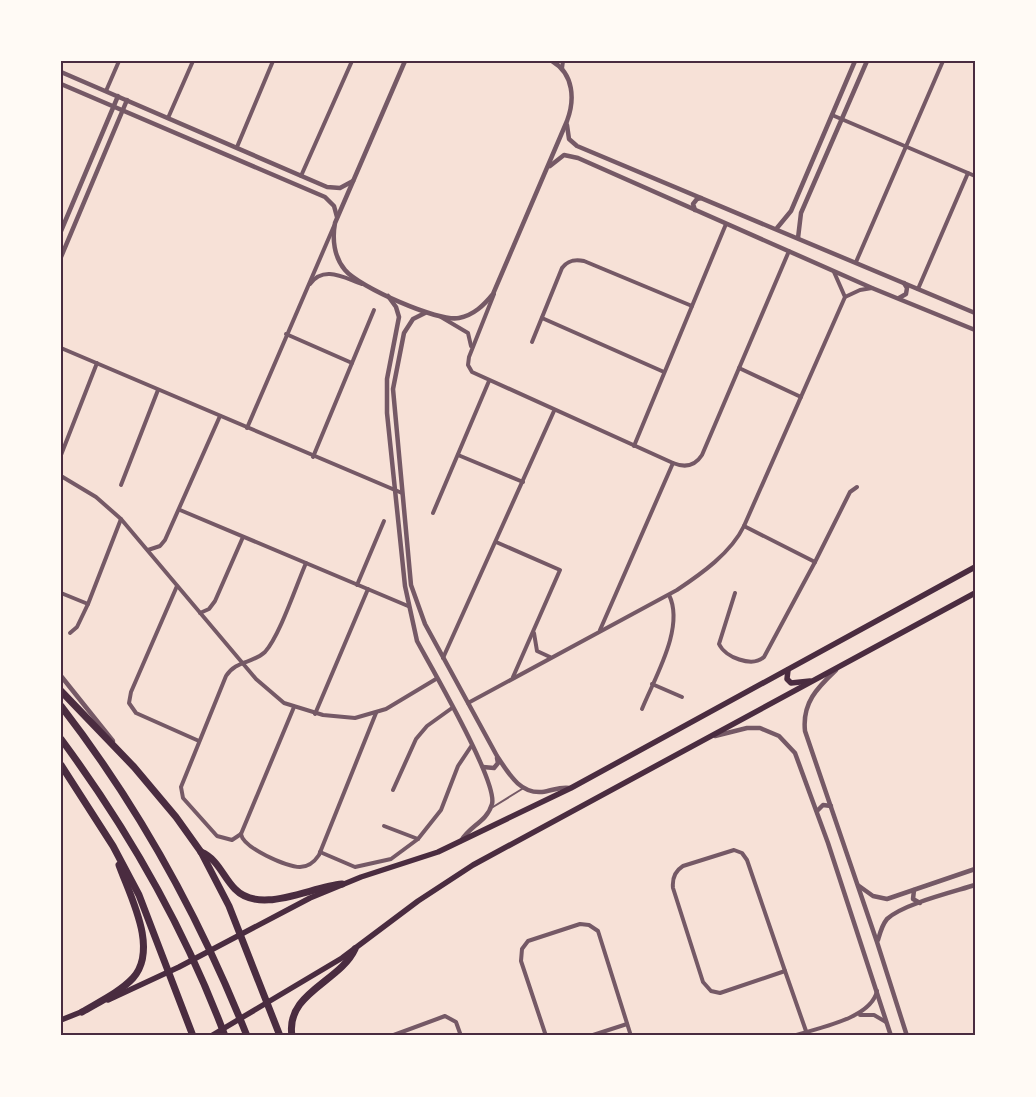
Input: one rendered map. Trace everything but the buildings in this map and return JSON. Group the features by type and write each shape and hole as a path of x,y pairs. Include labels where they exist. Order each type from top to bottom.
{"highway":[{"path":"61,691 134,767 176,817 201,852 222,890 238,937 268,1002 280,1036"},
{"path":"61,706 117,784 172,875 225,981 247,1036"},
{"path":"61,739 134,848 167,906 210,994 225,1036"},
{"path":"61,764 113,846 139,895 193,1036"},
{"path":"82,1012 128,983 138,972 143,959 143,936 113,846"},
{"path":"201,852 215,862 236,890 252,900 269,901 317,887 342,884"},
{"path":"292,1036 292,1019 300,1002 340,970 355,950"}],"main road":[{"path":"61,1020 170,972 294,906 342,884 421,859 461,842 571,788 975,568"},
{"path":"211,1036 355,950 445,882 975,593"},
{"path":"788,670 787,679 790,683 812,681"}],"street":[{"path":"106,91 119,61"},
{"path":"168,118 193,61"},
{"path":"237,147 273,61"},
{"path":"301,176 352,61"},
{"path":"247,428 405,61"},
{"path":"552,61 562,69 569,81 572,94 572,108 471,351 468,361 470,370 489,381 554,411 674,463 689,466 701,457 789,252"},
{"path":"562,69 563,61"},
{"path":"777,228 791,211 855,61"},
{"path":"798,238 801,213 868,61"},
{"path":"856,262 943,61"},
{"path":"61,72 301,176 335,188 343,187 354,181"},
{"path":"61,84 325,197 334,206 336,220 334,239 338,258 349,275 364,285"},
{"path":"61,231 118,96"},
{"path":"61,257 127,100"},
{"path":"832,115 975,176"},
{"path":"567,121 568,136 577,146 777,228 975,313"},
{"path":"547,169 560,156 570,156 872,288 975,330"},
{"path":"918,289 968,173"},
{"path":"696,211 693,204 697,199 702,198"},
{"path":"634,446 726,224"},
{"path":"532,342 562,268 566,263 574,260 584,261 692,306"},
{"path":"834,271 845,297"},
{"path":"304,292 315,278 325,273 364,285 425,313 457,318 471,314 487,301 497,287"},
{"path":"899,298 906,294 907,288 904,284"},
{"path":"468,703 600,630 669,595 708,567 734,542 744,526 845,297 860,290 872,288"},
{"path":"387,295 396,307 399,317 389,364 387,393 403,576 408,606 414,629 436,679 483,767 492,792 490,810 482,821 465,834 461,842"},
{"path":"313,456 374,310"},
{"path":"425,313 411,321 404,333 395,376 393,400 411,585 425,624 443,658 497,756 515,781 527,789 540,792 571,788"},
{"path":"440,316 468,333 471,338 471,351"},
{"path":"542,318 664,372"},
{"path":"286,334 352,363"},
{"path":"61,348 395,492 402,493"},
{"path":"61,455 97,363"},
{"path":"739,368 801,397"},
{"path":"433,513 489,381"},
{"path":"121,485 158,390"},
{"path":"443,658 554,411"},
{"path":"148,550 158,547 164,542 180,510 220,416"},
{"path":"458,455 523,482"},
{"path":"600,630 674,463"},
{"path":"61,476 96,497 121,519 270,693 294,707 315,714 349,718 376,713 408,698 436,679"},
{"path":"735,593 719,644 722,649 746,662 756,662 764,656 815,562 850,492 857,487"},
{"path":"180,510 408,606"},
{"path":"70,633 77,627 88,604 121,519"},
{"path":"357,585 384,521"},
{"path":"744,526 815,562"},
{"path":"200,613 209,609 215,601 243,536"},
{"path":"496,542 560,570 513,677"},
{"path":"294,707 241,834 232,840 217,836 182,796 180,787 226,676 232,667 242,662 256,659 270,645 306,563"},
{"path":"177,586 131,692 129,703 136,713 199,741"},
{"path":"315,714 368,589"},
{"path":"61,593 88,604"},
{"path":"642,708 675,623 674,609 669,595"},
{"path":"414,629 417,625 425,624"},
{"path":"535,628 537,651 550,657"},
{"path":"840,666 814,692 808,704 804,717 806,738 858,885 907,1036"},
{"path":"61,676 134,767"},
{"path":"652,684 682,697"},
{"path":"393,790 416,739 427,726 452,708"},
{"path":"241,834 244,841 251,848 297,867 311,864 320,852 376,713"},
{"path":"714,736 753,727 779,736 795,753 817,811 891,1036"},
{"path":"320,852 355,867 391,859 418,839 441,810 458,766 472,745"},
{"path":"483,767 490,769 496,766 497,756"},
{"path":"817,811 823,805 831,806"},
{"path":"384,826 418,839"},
{"path":"785,971 724,993 716,993 708,989 703,982 673,888 673,879 677,872 683,866 728,850 742,853 747,860 806,1032"},
{"path":"858,885 869,894 882,899 892,898 975,869"},
{"path":"877,942 882,927 888,918 921,902 975,885"},
{"path":"916,889 912,894 913,898 916,902 921,902"},
{"path":"546,1036 521,961 522,949 528,941 580,924 589,925 598,931 631,1036"},
{"path":"793,1036 857,1015 872,1003 876,992"},
{"path":"857,1015 877,1016 887,1024"},
{"path":"391,1036 446,1016 456,1022 461,1036"},
{"path":"590,1036 627,1024"}],"lane":[{"path":"490,810 522,788 527,789"}]}
